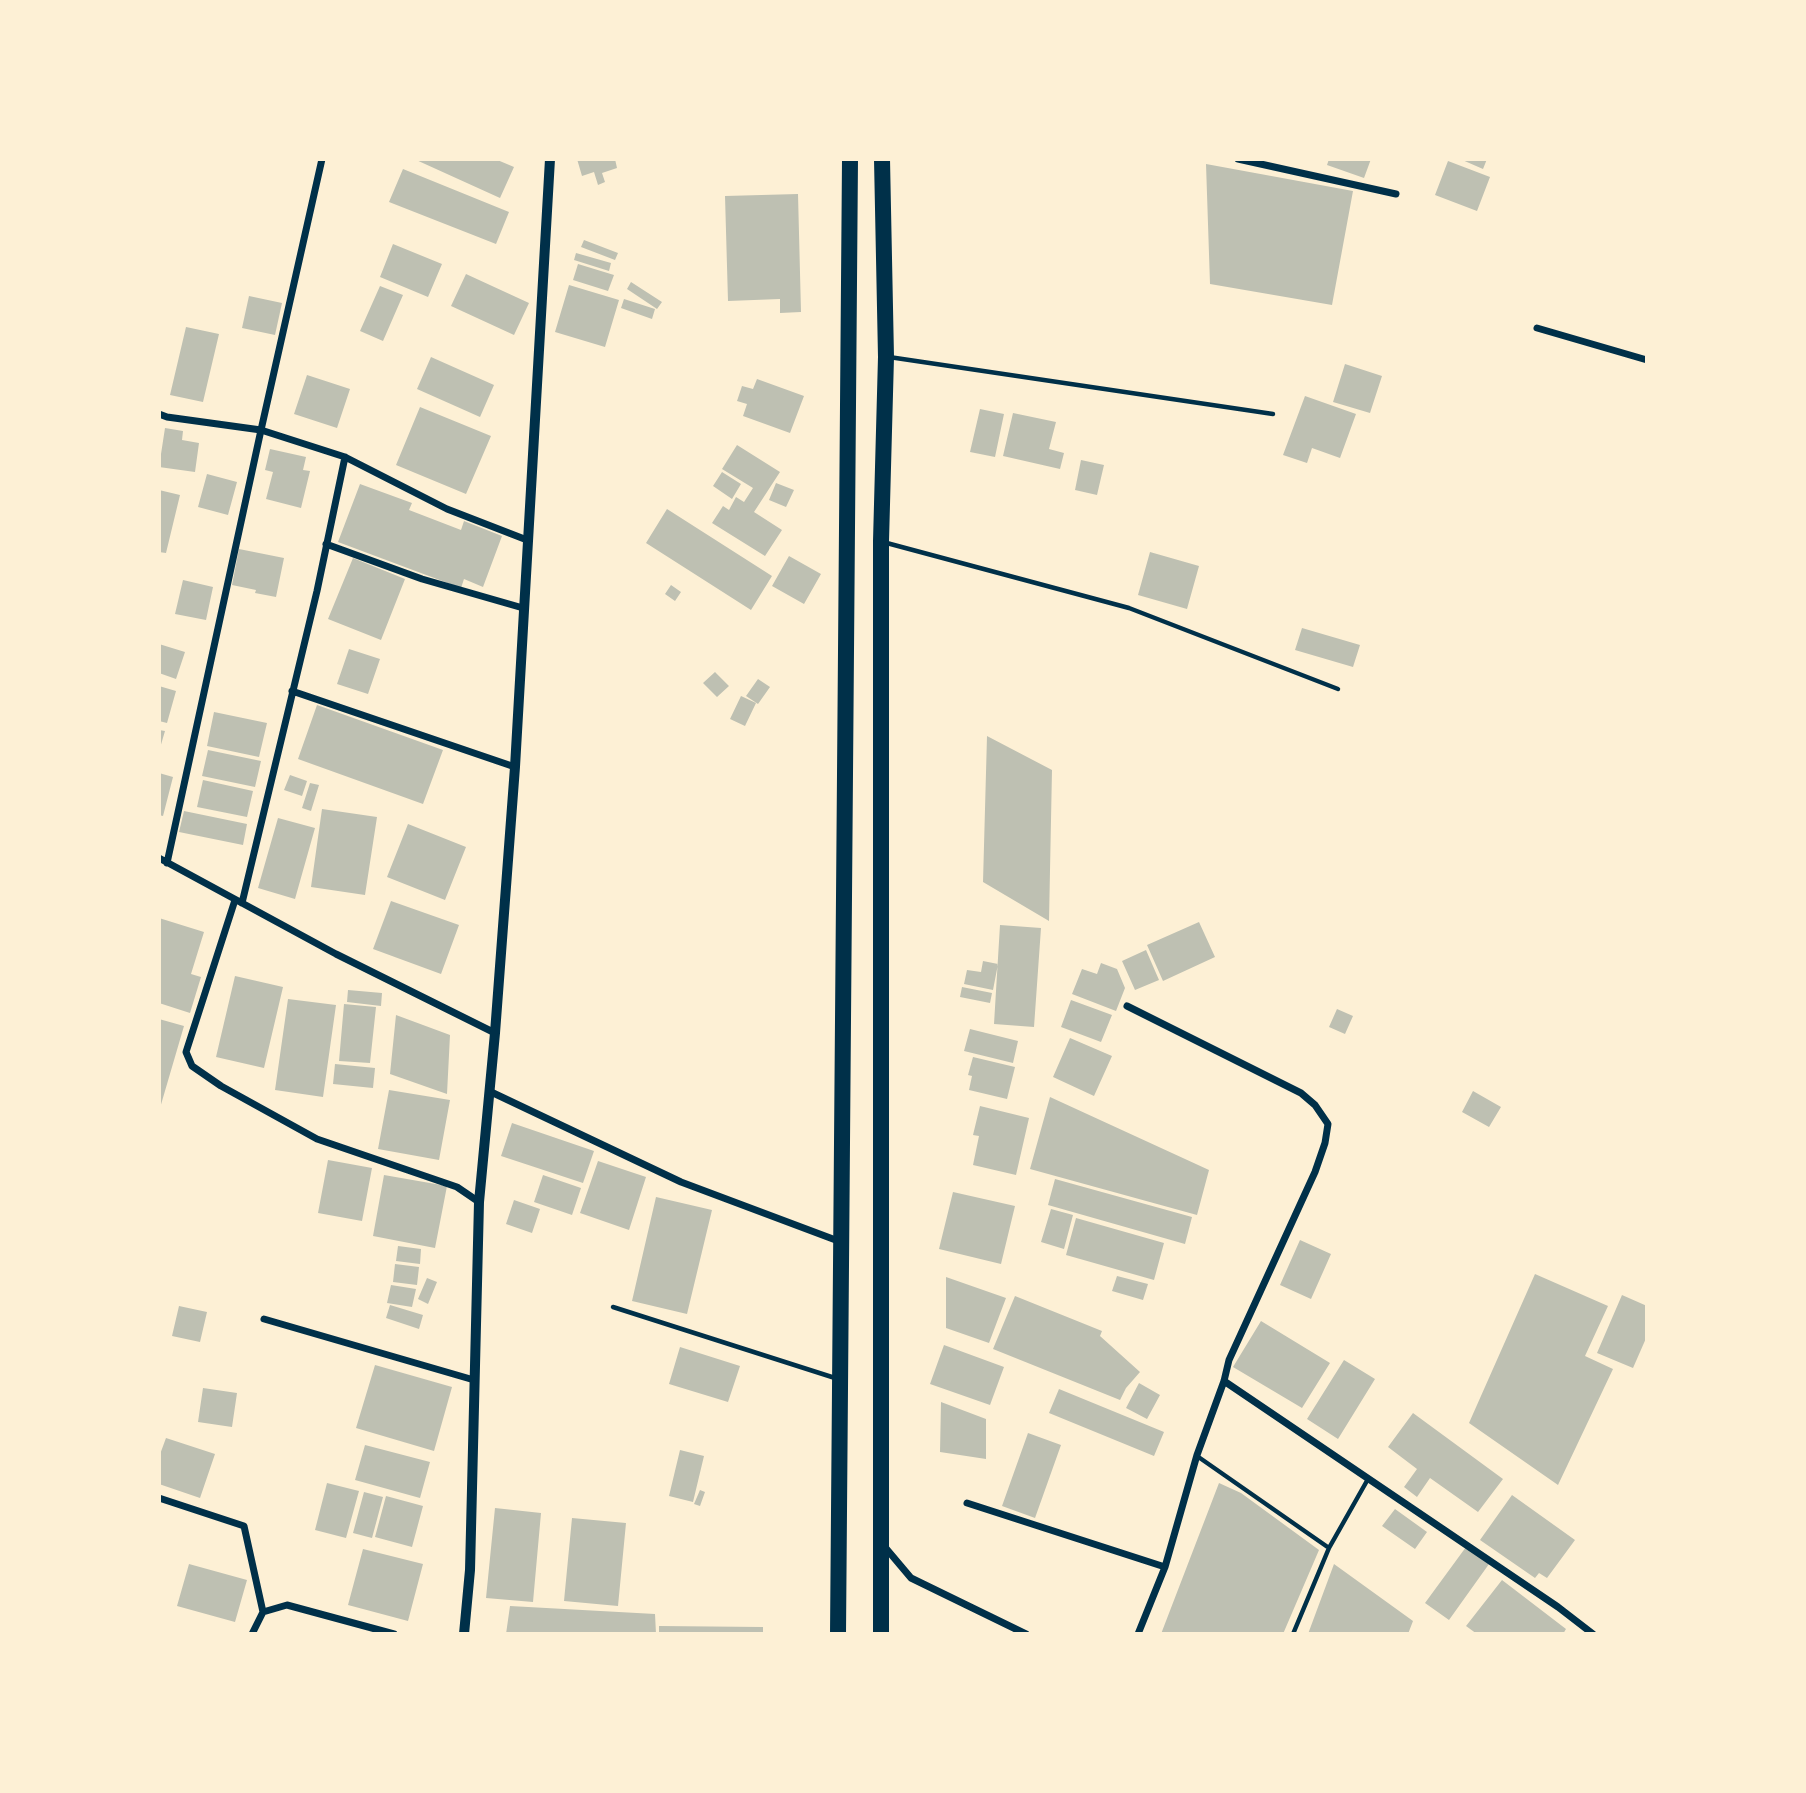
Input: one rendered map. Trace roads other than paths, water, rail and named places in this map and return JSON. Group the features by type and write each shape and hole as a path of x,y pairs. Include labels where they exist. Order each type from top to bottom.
{"highway":[{"path":"838,1634 850,159"},
{"path":"881,1634 881,541 886,357 882,159"}],"street":[{"path":"322,159 163,861 336,954 495,1033"},
{"path":"464,1634 470,1570 479,1202 515,767 550,159"},
{"path":"1238,159 1396,194"},
{"path":"1537,328 1647,360"},
{"path":"159,414 261,430 345,457 447,509 527,540"},
{"path":"345,457 317,592 238,902 186,1052 192,1066 220,1086 317,1139 457,1187 479,1202"},
{"path":"326,544 422,579 523,608"},
{"path":"292,691 515,767"},
{"path":"1127,1006 1300,1093 1315,1105 1328,1124 1315,1172 1229,1360 1197,1455 1165,1567 1138,1634"},
{"path":"489,1091 681,1182 841,1242"},
{"path":"264,1320 474,1380"},
{"path":"1224,1381 1558,1607 1593,1634"},
{"path":"159,1498 244,1526 263,1612 252,1634"},
{"path":"967,1503 1165,1567"},
{"path":"881,1543 911,1578 1026,1634"},
{"path":"263,1612 287,1605 394,1634"}],"lane":[{"path":"886,357 1273,414"},
{"path":"881,541 1129,608 1338,689"},
{"path":"613,1307 841,1380"},
{"path":"1197,1455 1329,1548"},
{"path":"1293,1634 1329,1548 1368,1479"}]}
